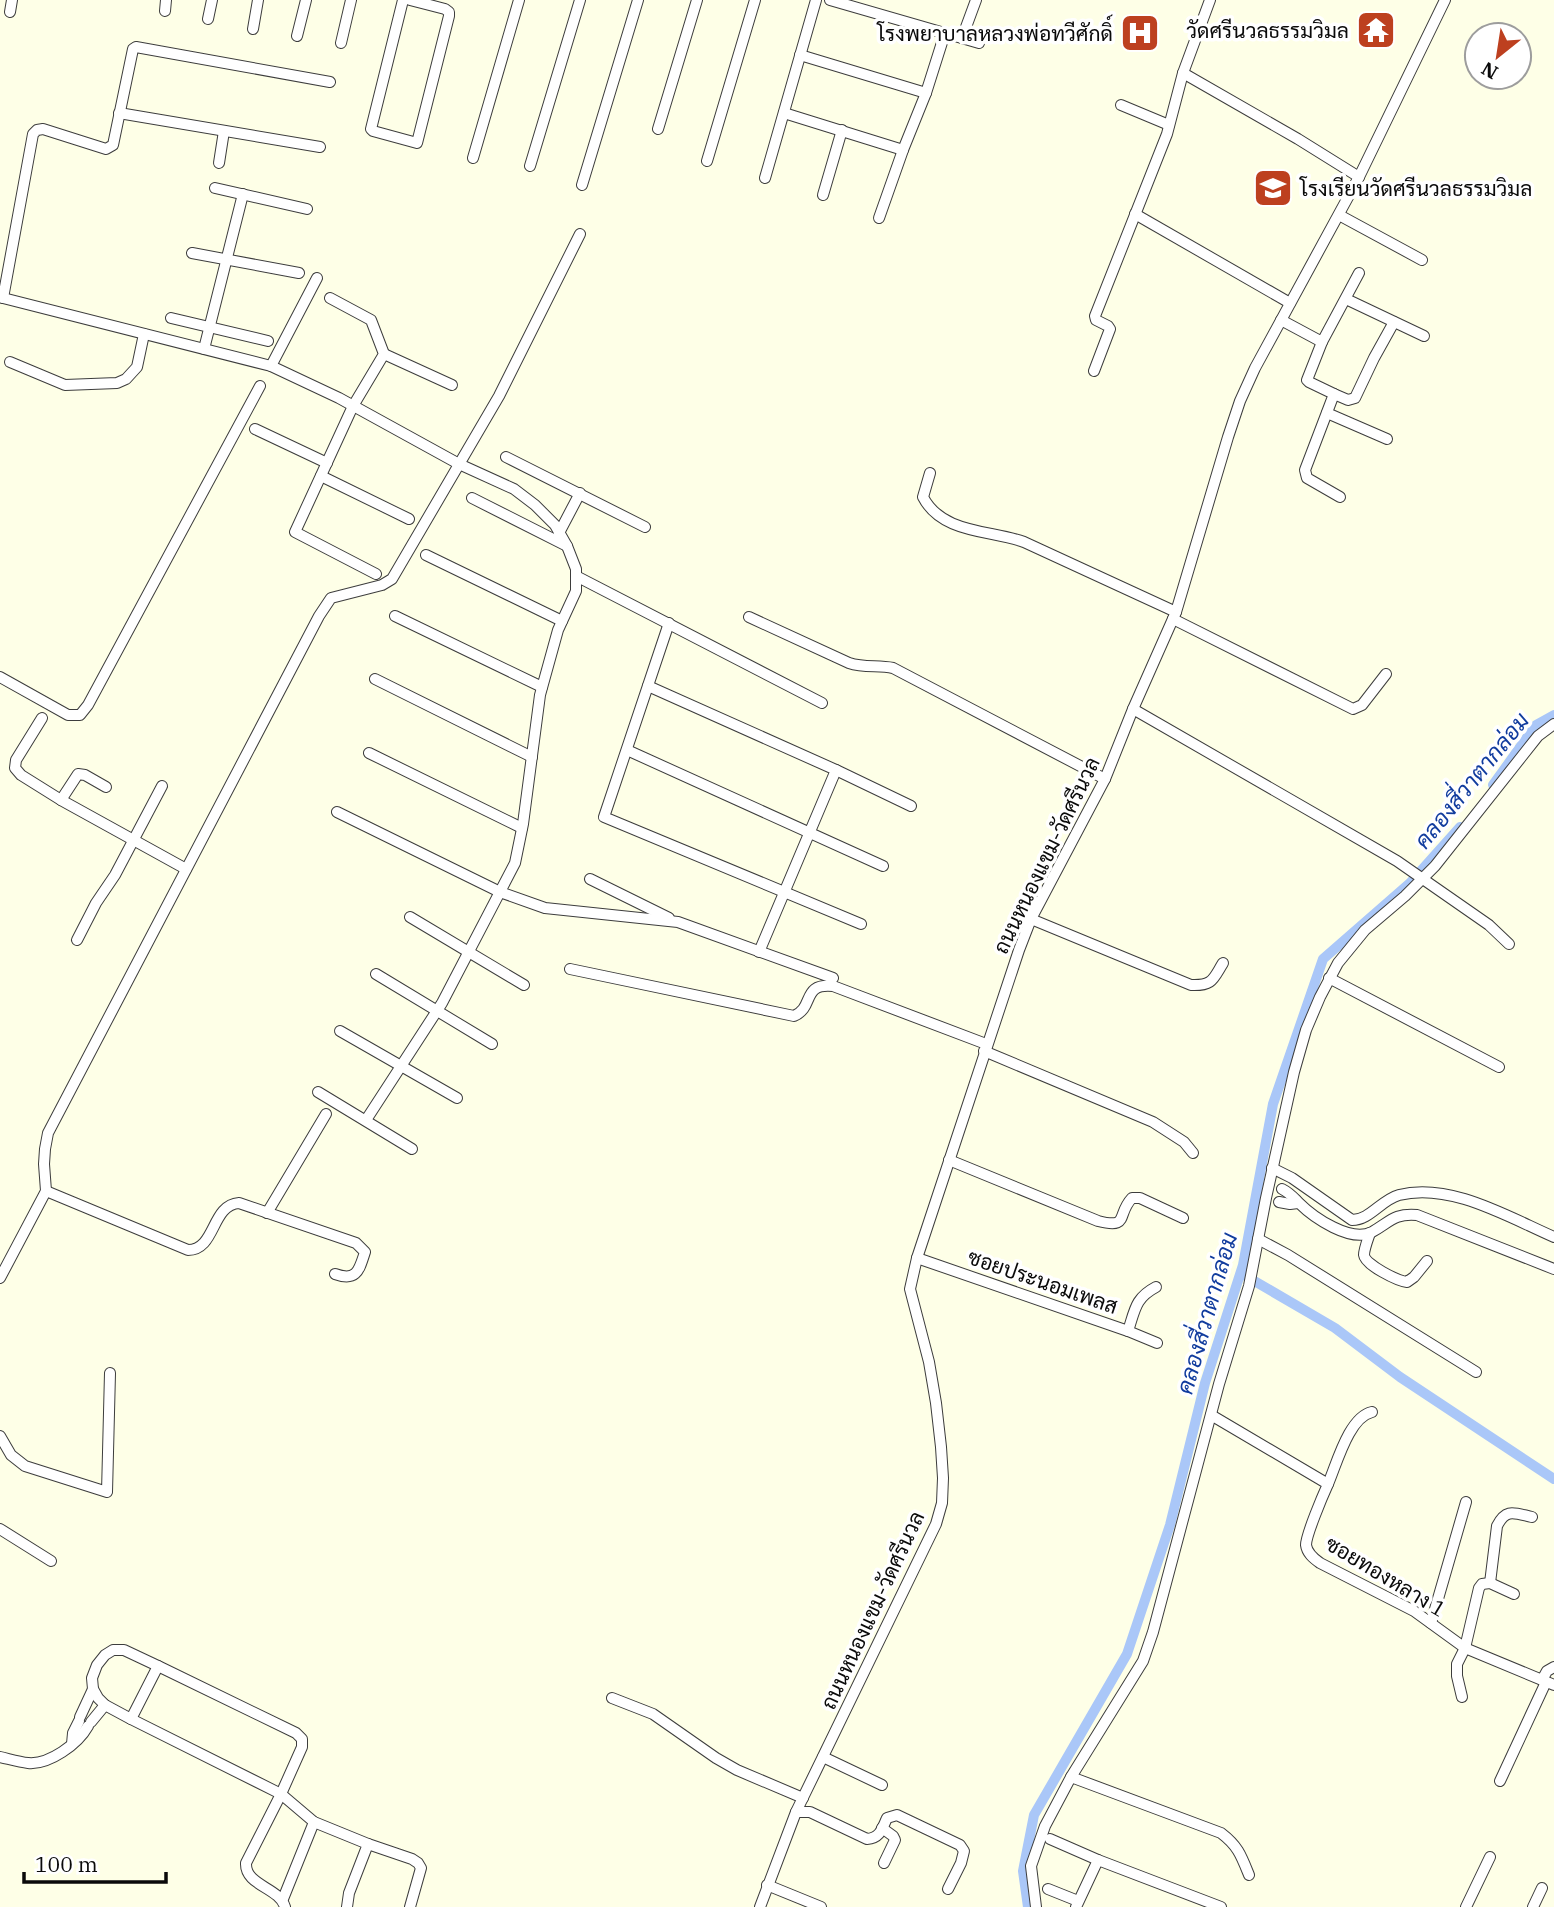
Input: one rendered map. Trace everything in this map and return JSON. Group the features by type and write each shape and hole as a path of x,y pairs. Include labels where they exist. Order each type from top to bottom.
{"street":[{"path":"10,12 12,0"},
{"path":"208,19 212,0"},
{"path":"253,29 258,0"},
{"path":"297,36 306,0"},
{"path":"341,43 351,0"},
{"path":"403,0 371,129 417,143 449,12 410,0"},
{"path":"472,158 519,0"},
{"path":"530,166 580,0"},
{"path":"582,185 638,0"},
{"path":"658,129 698,0"},
{"path":"707,161 755,0"},
{"path":"765,178 816,0"},
{"path":"830,0 979,43"},
{"path":"962,38 976,0"},
{"path":"1094,371 1110,329 1096,320 1095,316 1169,125 1183,73 1210,0"},
{"name":"ถนนหนองแขม-วัดศรีนวล","path":"760,1907 796,1812 936,1524 942,1503 943,1478 936,1403 929,1362 910,1289 916,1258 1019,950 1031,919 1105,779 1175,615 1240,401 1255,368 1359,177 1445,0"},
{"path":"879,218 926,93 945,33"},
{"path":"330,82 136,47 132,51 113,145 106,149 43,129 33,134 1,297 271,366 353,406 459,464 514,489 555,525 567,546 576,569 576,591 562,621 542,687 515,863 437,1011 366,1120"},
{"path":"800,55 926,93"},
{"path":"1183,73 1359,177"},
{"path":"1121,105 1169,125"},
{"path":"784,113 903,149"},
{"path":"119,114 320,147"},
{"path":"823,195 842,130"},
{"path":"219,163 224,131"},
{"path":"215,188 307,209"},
{"path":"204,349 243,194"},
{"path":"1135,214 1290,303"},
{"path":"1339,215 1422,260"},
{"path":"0,1278 44,1195 48,1133 324,607 331,598 382,585 392,579 499,396 580,234"},
{"path":"192,253 299,273"},
{"path":"1359,273 1322,341 1307,380 1309,383 1348,400 1355,398 1394,322"},
{"path":"271,366 317,278"},
{"path":"330,298 371,320 384,354 452,385"},
{"path":"1346,299 1424,336"},
{"path":"172,318 268,341"},
{"path":"1281,320 1322,341"},
{"path":"10,362 65,385 117,383 126,379 137,367 144,334"},
{"path":"376,574 295,532 353,406 384,354"},
{"path":"0,677 46,712 80,715 88,705 260,386"},
{"path":"1334,394 1305,475 1340,497"},
{"path":"1327,413 1387,439"},
{"path":"255,429 327,463"},
{"path":"506,457 645,527"},
{"path":"930,473 923,497 927,505 962,528 1024,541 1175,615 1353,709 1362,705 1386,674"},
{"path":"321,476 409,519"},
{"path":"559,533 580,494"},
{"path":"472,498 567,546"},
{"path":"426,555 562,621"},
{"path":"576,576 822,703"},
{"path":"395,616 542,687"},
{"path":"749,617 860,667 893,668 1105,779"},
{"path":"669,624 604,817 861,924"},
{"path":"375,679 532,757"},
{"path":"648,686 911,806"},
{"path":"1133,709 1397,861 1497,931 1509,944"},
{"path":"46,712 16,760 15,768 21,775 186,869"},
{"path":"1036,1907 1031,1866 1045,1826 1071,1777 1143,1661 1153,1632 1222,1371 1241,1315 1258,1239 1273,1200 1276,1187 1272,1168 1306,1030 1329,978 1364,930 1419,876 1538,736 1554,724"},
{"path":"627,750 883,866"},
{"path":"369,752 522,828"},
{"path":"759,952 836,770"},
{"path":"61,800 78,774 106,787"},
{"path":"77,940 96,903 116,875 162,786"},
{"path":"337,812 500,892 545,908 678,922"},
{"path":"590,878 678,922 833,978"},
{"path":"410,917 524,985"},
{"path":"1031,919 1191,985 1203,986 1211,981 1223,962"},
{"path":"570,969 794,1016 800,1013 814,988 822,985 833,986 985,1048 1153,1122 1184,1142 1193,1153"},
{"path":"376,974 492,1044"},
{"path":"1329,978 1499,1067"},
{"path":"340,1031 457,1098"},
{"path":"318,1092 412,1149"},
{"path":"267,1213 326,1114"},
{"path":"948,1160 1113,1225 1117,1224 1132,1198 1140,1198 1183,1218"},
{"path":"1272,1168 1292,1178 1352,1220 1366,1217 1395,1196 1425,1192 1445,1194 1473,1202 1554,1237"},
{"path":"1276,1187 1292,1195 1298,1203 1330,1226 1348,1234 1361,1236 1395,1216 1417,1215 1554,1269"},
{"path":"44,1195 188,1251 203,1246 224,1209 231,1203 239,1203 362,1247 365,1252 356,1273 345,1278 335,1274"},
{"path":"1273,1200 1298,1203"},
{"path":"1370,1233 1364,1255 1367,1261 1395,1279 1407,1282 1426,1261"},
{"path":"1258,1239 1289,1255 1476,1371"},
{"name":"ซอยประนอมเพลส","path":"916,1258 1157,1343"},
{"path":"1128,1331 1137,1302 1142,1295 1156,1287"},
{"path":"0,1436 10,1455 25,1466 107,1492 110,1373"},
{"name":"ซอยทองหลาง 1","path":"1372,1412 1366,1413 1354,1424 1328,1484 1306,1546 1311,1556 1414,1611 1465,1648 1548,1682"},
{"path":"1211,1415 1328,1484"},
{"path":"1432,1623 1466,1502"},
{"path":"1490,1583 1497,1527 1501,1519 1511,1512 1531,1517"},
{"path":"0,1529 51,1561"},
{"path":"1462,1697 1457,1664 1465,1648 1476,1595 1482,1584 1490,1583 1514,1594"},
{"path":"314,1822 284,1903 249,1876 246,1863 281,1794 302,1747 302,1739 296,1733 124,1650 113,1650 97,1665 92,1678 93,1689 97,1698 105,1705 281,1794 314,1822 418,1863 421,1868 410,1907"},
{"path":"131,1719 158,1666"},
{"path":"1500,1781 1548,1682 1547,1671 1554,1667"},
{"path":"0,1757 30,1764 54,1757 81,1738 93,1689"},
{"path":"612,1698 653,1714 737,1770 803,1798"},
{"path":"84,1722 105,1705"},
{"path":"823,1757 882,1785"},
{"path":"1071,1777 1221,1833 1233,1842 1249,1875"},
{"path":"796,1812 810,1812 867,1839 878,1835 887,1818 897,1815 960,1845 964,1852 948,1889"},
{"path":"882,1828 895,1840 884,1863"},
{"path":"1051,1839 1220,1907"},
{"path":"347,1907 349,1893 368,1844"},
{"path":"1466,1907 1490,1857"},
{"path":"1048,1889 1077,1904 1098,1860"},
{"path":"767,1885 821,1907"},
{"path":"1533,1907 1542,1888"}],"waterway":[{"name":"คลองสี่วาตากล่อม","path":"1493,785 1536,725 1554,715"},
{"name":"คลองสี่วาตากล่อม","path":"1028,1907 1023,1871 1034,1815 1127,1654 1170,1525 1205,1383 1243,1265 1273,1104 1323,959 1410,883 1460,827"},
{"path":"1244,1275 1335,1328 1400,1377 1554,1479"}],"place":[{"name":"วัดศรีนวลธรรมวิมล","path":"1376,30"},
{"name":"โรงพยาบาลหลวงพ่อทวีศักดิ์","path":"1140,33"},
{"name":"โรงเรียนวัดศรีนวลธรรมวิมล","path":"1273,188"}]}
